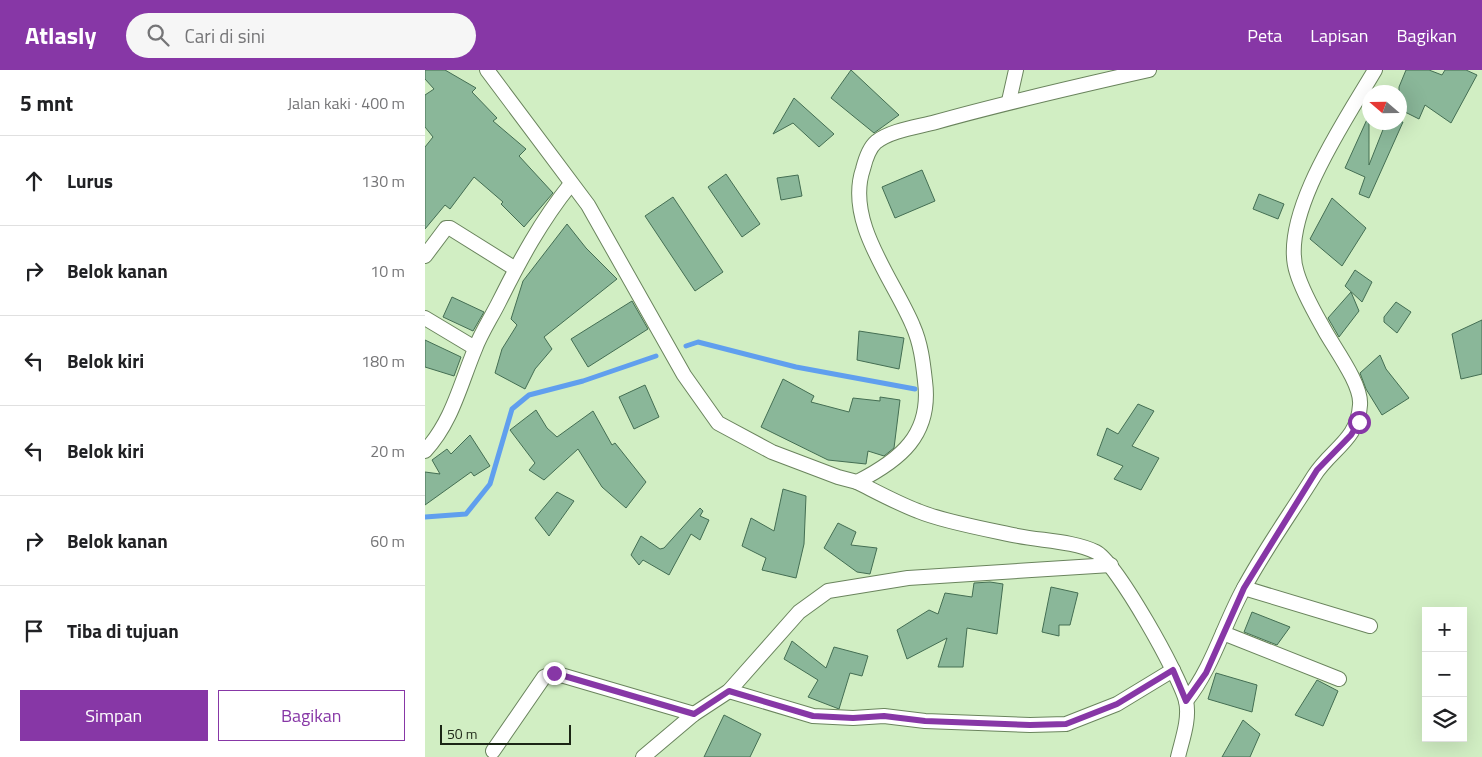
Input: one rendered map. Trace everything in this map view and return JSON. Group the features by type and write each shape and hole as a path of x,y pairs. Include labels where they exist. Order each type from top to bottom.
{"street":[{"path":"487,70 570,185 587,205 685,375 718,423 772,452 838,477 857,482 920,512 1017,535 1083,547 1098,553 1111,565 1173,670 1186,701 1187,719 1178,757"},
{"path":"1009,101 1016,70"},
{"path":"857,482 886,467 911,442 921,425 927,393 921,350 913,326 870,244 865,225 858,184 867,156 875,143 896,133 1009,101 1149,70"},
{"path":"1186,701 1206,673 1244,588 1317,470 1351,435 1359,422 1361,402 1355,384 1322,325 1297,273 1293,241 1299,215 1317,172 1375,70"},
{"path":"425,451 443,426 457,400 475,348 514,268 548,212 570,185"},
{"path":"426,251 446,228 450,228 514,268"},
{"path":"425,318 475,348"},
{"path":"643,757 694,714 729,691 799,612 829,591 908,578 1111,565"},
{"path":"1244,588 1370,626"},
{"path":"1223,633 1339,679"},
{"path":"729,691 813,716 853,718 884,716 925,721 1030,725 1066,724 1117,704 1173,670"},
{"path":"493,751 544,677 554,673 694,714"}],"building":[{"path":"425,70 445,70 476,88 472,92 497,118 493,121 526,149 519,156 553,193 524,227 501,204 503,202 474,177 450,209 445,205 425,229 425,147 433,137 425,127 425,95 434,89 425,79"},
{"path":"851,70 899,115 874,133 831,98"},
{"path":"1406,70 1429,70 1442,75 1445,70 1466,70 1477,75 1451,123 1425,105 1419,119 1407,113 1407,85 1400,85"},
{"path":"794,98 834,134 819,147 793,123 773,134"},
{"path":"1362,130 1369,130 1369,165 1383,130 1399,130 1369,198 1359,194 1365,177 1345,168"},
{"path":"922,170 935,201 895,218 882,187"},
{"path":"726,174 760,224 742,237 708,187"},
{"path":"798,175 802,196 781,200 777,178"},
{"path":"1259,194 1284,204 1278,219 1253,209"},
{"path":"673,197 723,272 695,291 645,216"},
{"path":"1332,198 1366,228 1342,266 1310,239"},
{"path":"567,224 586,248 617,279 544,337 552,349 535,369 525,389 495,373 502,349 517,325 511,319 523,281"},
{"path":"1355,270 1372,282 1362,302 1345,286"},
{"path":"1351,292 1359,311 1339,337 1328,318"},
{"path":"452,297 484,312 473,331 443,317"},
{"path":"632,301 648,329 588,367 571,339"},
{"path":"1396,302 1411,312 1397,333 1384,322 1384,317"},
{"path":"1482,320 1482,374 1461,379 1452,334"},
{"path":"859,331 904,338 899,369 857,360"},
{"path":"425,340 461,357 454,376 425,367"},
{"path":"1380,355 1386,369 1409,398 1382,415 1366,389 1360,373"},
{"path":"783,379 814,396 811,402 849,412 853,398 880,401 880,397 900,400 894,448 884,456 868,451 866,464 828,460 761,427"},
{"path":"645,385 659,417 634,429 619,397"},
{"path":"1138,404 1154,411 1132,446 1159,458 1141,490 1114,479 1123,466 1097,455 1107,428 1118,434"},
{"path":"536,410 547,428 557,437 593,411 612,445 615,443 646,482 626,508 602,487 578,449 544,480 529,470 535,463 510,430"},
{"path":"470,435 490,466 474,476 471,472 425,505 425,472 440,474 432,460 447,449 451,454"},
{"path":"783,489 806,496 804,544 796,578 762,570 766,558 742,546 751,518 774,531"},
{"path":"557,492 574,501 549,536 535,518"},
{"path":"700,508 703,511 700,516 709,520 700,540 691,534 669,575 643,560 639,565 631,555 641,536 660,549 664,548"},
{"path":"838,523 856,532 851,545 877,548 870,574 857,572 824,548"},
{"path":"990,582 1003,584 997,634 967,628 963,667 938,667 947,638 907,659 897,630 929,610 938,614 945,593 972,597 974,583"},
{"path":"1051,587 1078,593 1070,625 1059,625 1059,636 1042,632"},
{"path":"1252,612 1290,627 1277,645 1244,632"},
{"path":"792,641 826,668 834,647 868,656 862,676 850,673 839,709 808,697 818,680 784,659"},
{"path":"1216,673 1257,685 1252,712 1208,699"},
{"path":"1317,680 1338,691 1323,726 1295,715"},
{"path":"724,715 761,734 750,757 704,757"},
{"path":"1243,720 1260,734 1250,757 1222,757"}],"waterway":[{"path":"686,346 698,342 796,367 915,389"},
{"path":"425,517 466,514 490,484 512,409 529,395 583,381 656,356"}],"route":[{"path":"554,673 694,714 729,691 813,716 853,718 884,716 925,721 1030,725 1066,724 1117,704 1173,670 1186,701 1200,684 1206,673 1244,588 1317,470 1351,435 1359,422"}]}
